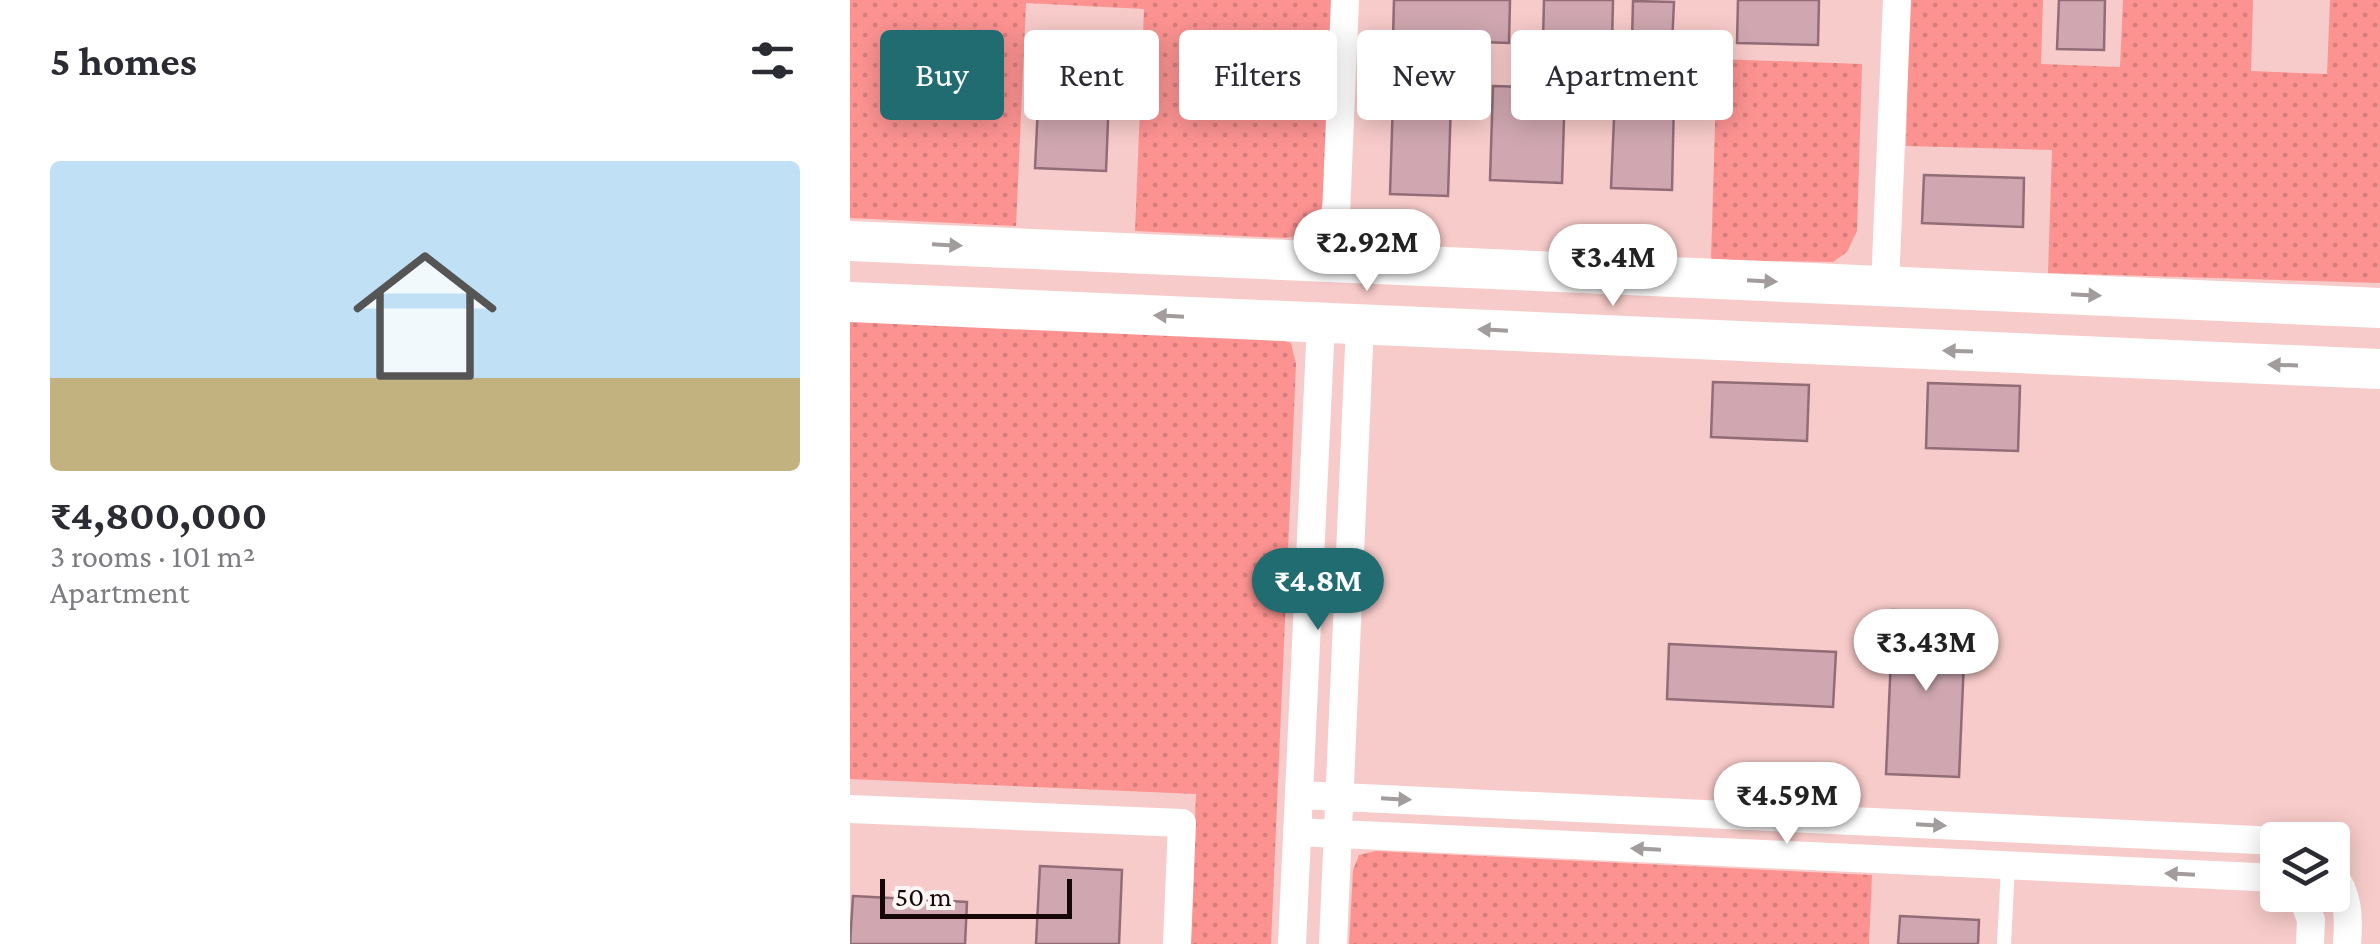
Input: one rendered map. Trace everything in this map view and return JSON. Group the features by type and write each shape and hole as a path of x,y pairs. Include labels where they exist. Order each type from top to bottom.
{"street":[{"path":"1333,944 1340,797 1334,262 1345,0"},
{"path":"1882,348 1897,0"},
{"path":"850,241 2380,308"},
{"path":"850,302 2380,369"},
{"path":"1292,944 1299,795 1337,324"},
{"path":"1299,795 2260,840"},
{"path":"850,808 1182,823 1177,944"},
{"path":"1297,832 2260,877"},
{"path":"2309,912 2310,944"},
{"path":"2347,944 2348,912"}],"lane":[{"path":"2004,944 2008,866"}],"shaded area":[{"path":"850,0 1332,0 1331,30 1179,30 1179,120 1327,120 1323,202 1314,233 1285,238 1135,231 1140,120 1159,120 1159,30 1143,30 1144,9 1026,3 1016,226 850,218"},
{"path":"1910,0 2043,0 2041,64 2120,67 2123,0 2253,0 2251,71 2327,74 2330,0 2380,0 2380,283 2048,273 2052,150 1906,146"},
{"path":"1733,60 1862,64 1857,231 1847,252 1833,262 1711,260 1715,120 1733,120"},
{"path":"850,316 1269,335 1291,343 1296,364 1271,944 1190,944 1196,794 850,779"},
{"path":"1376,851 1872,875 1869,944 1349,944 1353,870 1359,855"}],"building":[{"path":"1394,0 1510,0 1509,43 1491,42 1491,30 1393,30"},
{"path":"1544,0 1613,0 1612,30 1543,30"},
{"path":"1738,0 1819,0 1818,45 1737,43"},
{"path":"2059,0 2105,0 2104,50 2057,49"},
{"path":"1633,1 1674,2 1673,30 1632,30"},
{"path":"1493,86 1511,86 1511,120 1564,120 1562,183 1490,180"},
{"path":"1037,120 1108,120 1106,171 1035,168"},
{"path":"1392,120 1450,120 1448,196 1390,194"},
{"path":"1614,120 1674,120 1672,190 1611,188"},
{"path":"1924,175 2024,178 2023,227 1922,223"},
{"path":"1713,382 1809,385 1807,441 1711,437"},
{"path":"1928,383 2020,386 2018,451 1926,448"},
{"path":"1893,610 1966,613 1959,777 1886,774"},
{"path":"1669,644 1836,652 1833,707 1667,699"},
{"path":"1040,866 1122,870 1119,944 1036,944"},
{"path":"853,896 967,902 965,944 850,944"},
{"path":"1900,916 1979,920 1978,944 1898,944"}]}
